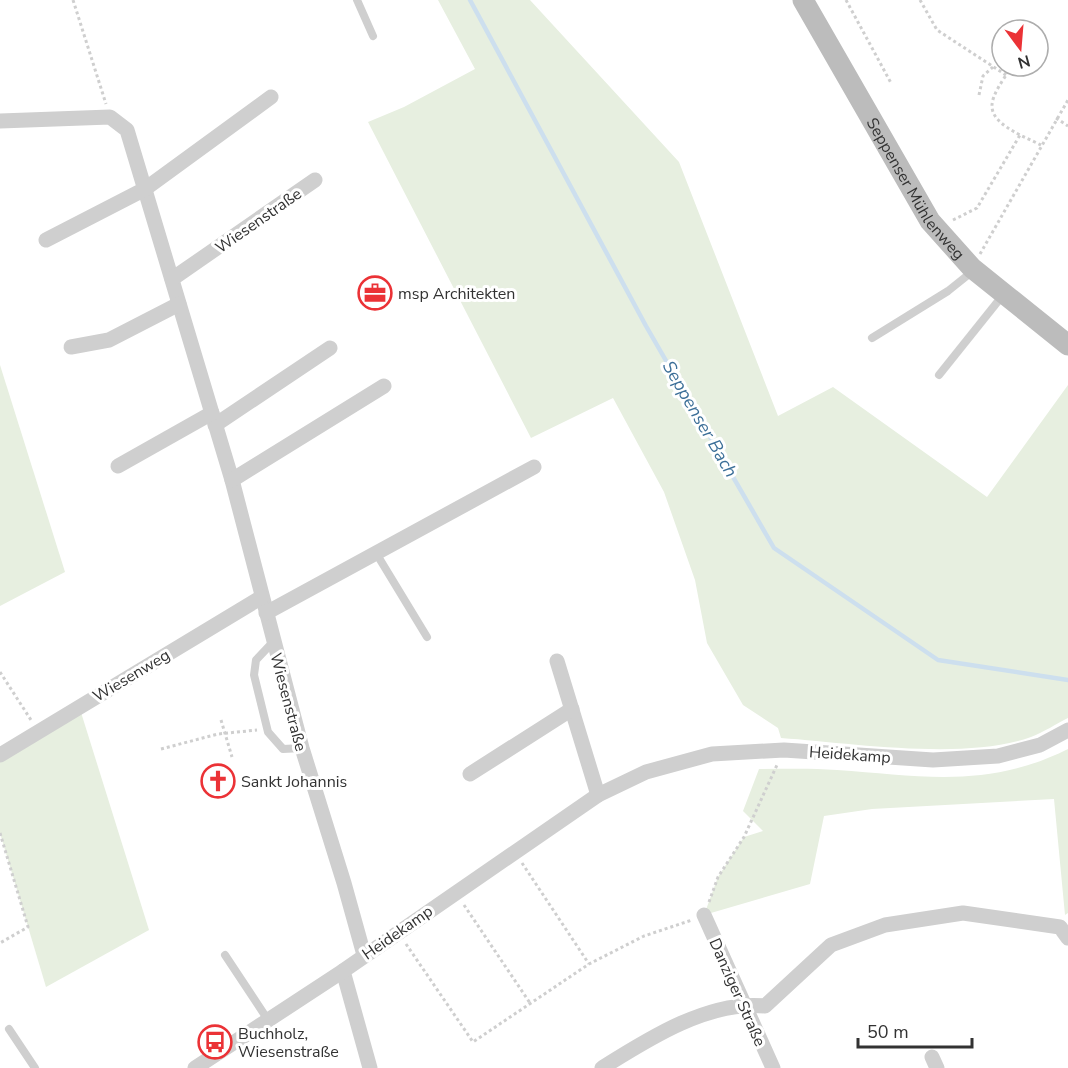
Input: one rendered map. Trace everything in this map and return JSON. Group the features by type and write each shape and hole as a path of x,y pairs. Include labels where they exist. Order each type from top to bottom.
{"street":[{"name":"Seppenser Mühlenweg","path":"803,0 884,144 936,229 973,269 1068,345"},
{"path":"46,240 145,189 271,97"},
{"path":"0,121 110,117"},
{"name":"Wiesenstraße","path":"110,117 127,130 145,189 232,480 302,748 364,956"},
{"name":"Wiesenstraße","path":"172,279 315,180"},
{"path":"71,347 109,340 179,304"},
{"path":"118,466 214,419 330,348"},
{"path":"232,480 384,386"},
{"path":"266,614 534,467"},
{"name":"Wiesenweg","path":"0,755 262,597"},
{"path":"557,661 598,795"},
{"path":"471,774 572,709"},
{"name":"Heidekamp","path":"195,1068 343,971 598,795 646,772 712,754 784,750 963,760 998,756 1040,745 1068,730"},
{"path":"602,1068 649,1038 716,1011 743,1004 765,1006 831,945 885,925 963,913 1059,927 1068,938"},
{"name":"Danziger Straße","path":"704,915 773,1068"},
{"path":"343,971 370,1068"}],"lane":[{"path":"357,0 373,36"},
{"path":"872,338 948,291 973,269"},
{"path":"939,375 1004,294"},
{"path":"376,553 427,637"},
{"path":"273,642 256,660 254,675 268,729 283,749 302,748"},
{"path":"225,955 268,1020"},
{"path":"9,1029 35,1068"}],"path":[{"path":"73,0 110,117"},
{"path":"846,0 891,83"},
{"path":"920,0 937,30 990,65"},
{"path":"979,95 983,76 990,70"},
{"path":"1004,78 992,99 992,115 1005,127 1041,146"},
{"path":"973,269 1068,100"},
{"path":"1056,118 1068,126"},
{"path":"936,229 977,208 1020,135"},
{"path":"0,672 38,731"},
{"path":"221,720 232,757"},
{"path":"161,749 225,733 268,729"},
{"path":"398,932 472,1042 589,964 644,936 704,915 718,877 744,837 778,763 768,762"},
{"path":"0,833 27,927 0,943"},
{"path":"515,852 589,964"},
{"path":"456,892 530,1003"}],"green space":[{"path":"438,0 530,0 679,162 778,416 833,387 987,497 1068,385 1068,718 1031,737 1004,744 974,748 908,748 781,738 778,728 743,705 707,643 695,580 664,492 613,398 531,438 368,122 404,107 475,69"},
{"path":"0,365 65,572 0,606"},
{"path":"79,706 149,930 46,987 0,833 0,755"},
{"path":"1068,749 1068,913 1065,915 1054,799 872,809 824,816 810,884 704,915 718,877 744,837 763,831 743,811 759,769 827,769 954,777 1010,770 1039,762"}],"waterway":[{"name":"Seppenser Bach","path":"470,0 646,326 774,548 938,660 1068,680"}],"place":[{"name":"msp Architekten","path":"375,293"},
{"name":"Sankt Johannis","path":"218,781"},
{"name":"Buchholz, Wiesenstraße","path":"215,1042"}]}
